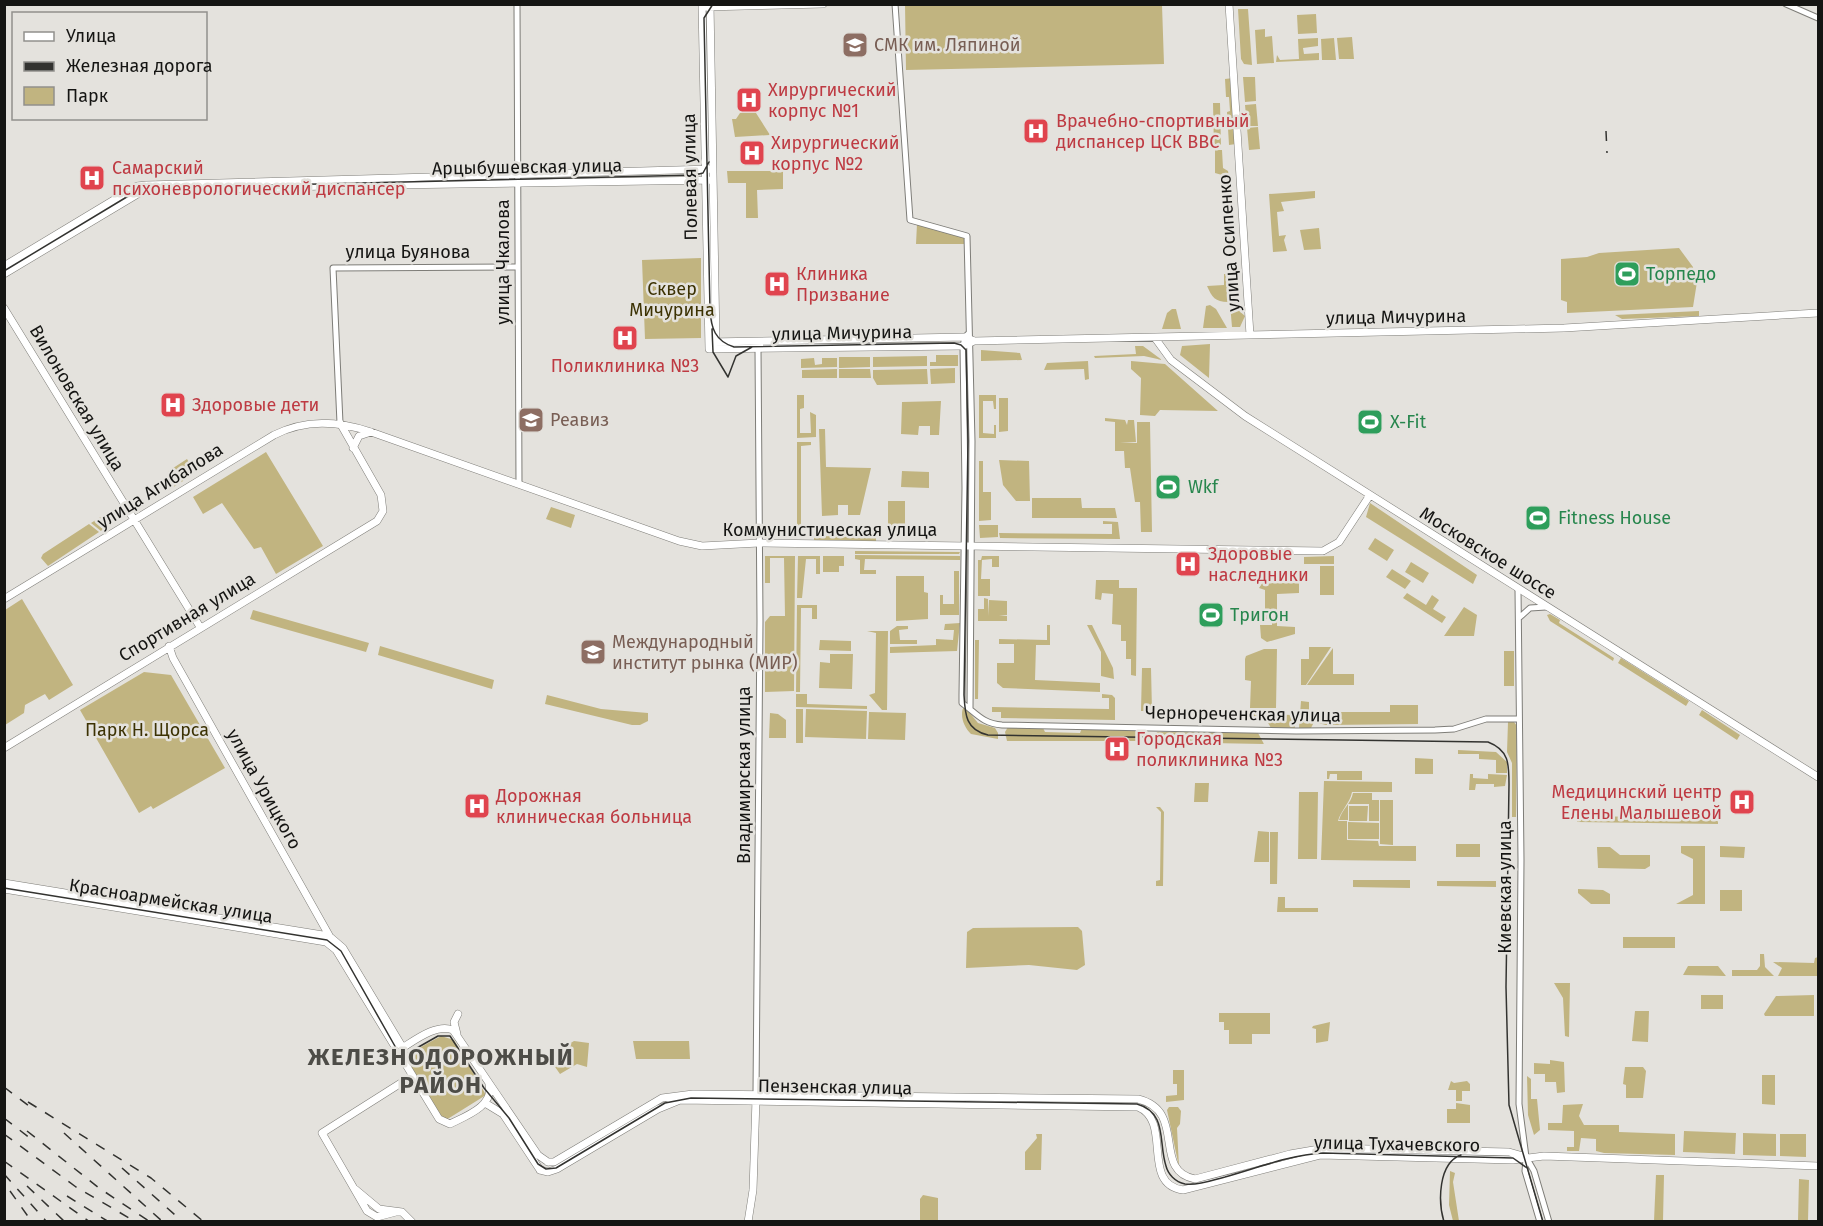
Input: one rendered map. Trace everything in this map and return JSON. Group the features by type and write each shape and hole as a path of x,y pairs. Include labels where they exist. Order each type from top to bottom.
{"main road":[{"path":"702,6 823,4"},
{"name":"улица Осипенко","path":"1229,4 1250,335"},
{"name":"Полевая улица","path":"702,6 709,170"},
{"name":"Полевая улица","path":"710,6 711,344"},
{"name":"Арцыбушевская улица","path":"4,266 137,186 159,183 709,170"},
{"name":"Арцыбушевская улица","path":"4,274 141,192 709,180"},
{"name":"Вилоновская улица","path":"4,308 200,627"},
{"name":"улица Мичурина","path":"711,344 1155,338 1564,328 1818,313"},
{"name":"Московское шоссе","path":"1155,338 1167,356 1213,394 1546,607 1818,777"},
{"name":"улица Мичурина","path":"711,344 758,349 968,340"},
{"name":"улица Агибалова","path":"4,599 286,429 316,423 340,423"},
{"path":"340,423 353,448"},
{"name":"Коммунистическая улица","path":"340,423 693,545 759,543 1323,551 1339,542 1370,495"},
{"path":"353,448 359,436 371,432"},
{"name":"Спортивная улица","path":"4,748 200,627 371,526 383,511 381,495 353,448"},
{"name":"улица Урицкого","path":"169,646 173,658 318,914"},
{"name":"Красноармейская улица","path":"4,883 328,936"},
{"name":"Красноармейская улица","path":"4,889 304,938 326,942 336,947"},
{"path":"318,914 336,947"},
{"path":"318,914 400,1050 412,1076 437,1117 445,1123 453,1123 485,1103 490,1093 489,1084"},
{"path":"458,1014 454,1022 457,1034 538,1155 548,1162 540,1170 503,1114 485,1103"},
{"path":"400,1050 441,1028 448,1028 457,1034"},
{"path":"412,1076 322,1133 361,1205 374,1216 382,1217 396,1212 408,1215 412,1221"},
{"name":"Пензенская улица","path":"548,1162 554,1162 666,1096 1138,1099 1151,1104"},
{"name":"Пензенская улица","path":"540,1170 548,1172 557,1169 670,1102 680,1100 756,1097 1135,1106 1148,1112"},
{"name":"Владимирская улица","path":"748,1221 753,1190 756,1097"},
{"path":"1148,1112 1151,1104"},
{"name":"улица Тухачевского","path":"1151,1104 1166,1122 1174,1166 1185,1176 1195,1179 1290,1154 1325,1148 1509,1152 1526,1157 1818,1166"},
{"name":"улица Тухачевского","path":"1148,1112 1154,1124 1163,1177 1173,1188 1183,1190 1320,1155 1513,1160 1526,1157"}],"street":[{"name":"улица Чкалова","path":"517,4 519,484"},
{"path":"895,4 910,220 968,236 968,546"},
{"path":"1786,4 1818,18"},
{"name":"улица Буянова","path":"340,423 333,268 518,267"},
{"name":"Владимирская улица","path":"756,1097 758,349"},
{"name":"Чернореченская улица","path":"968,546 962,703 980,718 993,724 1286,731 1435,730 1454,729 1486,719 1520,719"},
{"name":"Киевская улица","path":"1518,589 1520,617 1519,1104 1526,1157 1525,1171 1540,1221"},
{"path":"1520,617 1530,608 1546,607"},
{"path":"1526,1157 1534,1171 1549,1221"}],"green space":[{"path":"905,4 1162,5 1164,64 906,70"},
{"path":"1238,9 1248,9 1252,65 1244,64 1241,59"},
{"path":"1316,14 1317,33 1298,34 1297,15"},
{"path":"1265,29 1265,37 1272,36 1274,63 1257,64 1255,30"},
{"path":"1352,37 1354,59 1339,59 1337,38"},
{"path":"1318,38 1318,46 1303,48 1304,54 1319,53 1319,60 1276,62 1277,55 1280,60 1299,59 1298,39"},
{"path":"1334,38 1336,60 1322,60 1321,39"},
{"path":"1243,77 1255,77 1256,101 1245,102"},
{"path":"1233,78 1236,144 1229,145 1227,112 1230,111 1225,79"},
{"path":"1213,103 1220,103 1221,148 1214,149"},
{"path":"1256,104 1258,126 1247,126 1245,105"},
{"path":"740,113 756,113 770,135 735,137 732,119 736,119"},
{"path":"1258,127 1260,149 1249,150 1247,128"},
{"path":"1215,150 1222,150 1223,168 1228,171 1229,177 1215,173"},
{"path":"727,171 783,171 783,189 757,190 758,218 746,218 746,183 728,183"},
{"path":"1315,191 1315,198 1281,202 1284,211 1277,212 1279,236 1286,235 1284,240 1287,251 1273,252 1269,194"},
{"path":"917,224 964,238 966,244 916,244"},
{"path":"1319,228 1321,249 1304,250 1300,230"},
{"name":"Торпедо","path":"1679,248 1693,267 1694,282 1697,282 1693,307 1567,313 1567,302 1561,300 1561,259 1587,257 1599,253"},
{"name":"Сквер Мичурина","path":"701,258 701,338 645,339 642,260"},
{"path":"1224,274 1226,274 1228,302 1214,298 1207,286 1224,285"},
{"path":"1230,304 1238,304 1238,310 1245,316 1240,327 1232,327"},
{"path":"1210,305 1216,309 1227,328 1203,328 1206,306"},
{"path":"1176,309 1181,329 1162,329 1167,313"},
{"path":"1699,311 1699,316 1622,319 1615,315"},
{"path":"1210,344 1209,378 1180,355 1182,346"},
{"path":"1135,346 1143,346 1162,360 1144,356 1095,358 1094,356 1136,354"},
{"path":"981,350 1020,353 1022,360 981,361"},
{"path":"936,355 958,355 958,366 930,366 930,362 936,362"},
{"path":"927,356 927,366 873,367 873,357"},
{"path":"839,357 870,357 870,367 839,368"},
{"path":"814,358 815,365 822,364 822,358 837,358 837,367 801,368 801,359"},
{"path":"1088,361 1089,379 1085,380 1084,369 1044,370 1047,363"},
{"path":"1131,361 1165,364 1218,411 1160,410 1155,416 1140,415 1141,378 1131,369"},
{"path":"955,368 955,383 931,384 930,369"},
{"path":"837,369 837,378 802,378 802,370"},
{"path":"839,369 870,369 871,378 839,378"},
{"path":"927,369 928,384 877,385 873,378 873,370"},
{"path":"797,395 804,395 804,408 800,409 800,433 811,433 810,412 816,415 816,437 797,438"},
{"path":"979,395 996,395 996,409 994,409 993,401 983,401 983,433 994,434 994,425 996,425 996,438 979,438"},
{"path":"999,398 1008,398 1008,431 999,432"},
{"path":"941,401 939,435 930,435 930,426 919,426 918,435 901,434 902,402"},
{"path":"1105,418 1125,420 1127,425 1128,420 1134,420 1136,442 1120,443 1137,443 1137,422 1150,422 1152,532 1141,532 1140,502 1135,502 1130,468 1125,468 1124,451 1115,451 1115,422 1105,421"},
{"path":"819,429 825,429 826,467 871,468 860,515 848,515 848,505 838,505 838,515 822,516"},
{"path":"797,442 811,442 811,445 801,446 801,527 797,527"},
{"path":"266,452 323,546 276,574 261,547 254,549 222,503 203,514 193,497"},
{"path":"187,459 191,466 183,481 167,491 181,480 175,470 167,472"},
{"path":"999,460 1029,461 1030,501 1016,501 1003,485"},
{"path":"979,461 983,461 983,492 991,492 991,520 979,521"},
{"path":"902,471 929,472 929,488 901,487"},
{"path":"1032,498 1081,498 1082,508 1115,508 1117,518 1032,518"},
{"path":"888,501 905,501 905,533 888,533"},
{"path":"1370,503 1477,575 1473,584 1366,517"},
{"path":"551,507 575,515 571,528 546,519"},
{"path":"115,508 119,519 101,531 91,523"},
{"path":"1103,521 1118,522 1120,539 1000,538 999,533 1112,534 1112,524 1103,524"},
{"path":"89,524 99,532 48,566 41,558 43,554"},
{"path":"979,525 998,525 998,537 980,538"},
{"path":"814,536 876,537 876,541 814,540"},
{"path":"1375,538 1394,550 1387,561 1368,549"},
{"path":"855,551 960,552 959,554 855,554"},
{"path":"855,555 960,556 960,560 865,559 864,570 876,570 876,574 860,574 860,560 855,559"},
{"path":"765,556 795,556 794,691 765,692 765,622 770,616 785,616 784,558 770,558 770,583 765,583"},
{"path":"798,556 820,556 820,574 816,574 816,559 806,559 802,598 797,598"},
{"path":"823,556 844,556 844,566 839,566 839,572 823,572"},
{"path":"982,556 999,556 999,567 992,567 992,559 982,560 981,579 990,579 990,596 978,596 978,560 981,560"},
{"path":"1334,556 1334,564 1304,564 1304,557"},
{"path":"1411,562 1429,573 1423,583 1405,572"},
{"path":"1320,566 1334,566 1334,595 1320,595"},
{"path":"1392,569 1411,581 1405,589 1386,577"},
{"path":"954,571 959,571 959,615 940,615 940,595 943,595 943,604 954,604"},
{"path":"896,576 924,576 924,592 928,593 928,619 896,621"},
{"path":"1096,580 1119,580 1119,588 1137,588 1136,676 1131,675 1131,659 1126,659 1126,641 1121,641 1121,625 1112,624 1113,594 1102,593 1101,600 1095,599"},
{"path":"1263,582 1299,582 1299,593 1277,594 1277,626 1295,627 1295,634 1267,642 1261,638 1260,625 1272,625 1272,619 1265,619 1265,590 1259,588"},
{"path":"1407,593 1426,605 1432,595 1439,600 1433,609 1446,617 1442,623 1403,598"},
{"path":"984,598 988,599 988,616 989,600 1007,601 1007,615 999,615 1007,616 1007,621 978,621 978,609 984,609"},
{"path":"22,599 73,685 49,700 45,694 25,705 24,713 5,725 5,610"},
{"path":"797,605 817,605 817,619 812,619 812,608 801,608 800,692 796,692"},
{"path":"1464,607 1477,615 1474,636 1444,636"},
{"path":"253,610 369,643 366,652 250,619"},
{"path":"1550,614 1560,620 1559,623 1614,658 1613,661 1550,621 1547,615"},
{"path":"960,623 957,651 890,653 890,647 936,645 936,639 953,640 954,630 944,630 945,624"},
{"path":"1047,625 1050,625 1050,645 1036,645 1035,680 1100,683 1100,692 1003,688 997,683 997,663 1014,663 1014,644 999,644 999,639 1047,640"},
{"path":"1087,625 1092,625 1113,668 1114,679 1101,676 1101,652"},
{"path":"897,626 908,626 908,629 899,630 900,640 917,640 917,644 890,644 890,631"},
{"path":"867,631 888,631 887,710 882,710 869,695 875,693 876,633"},
{"path":"820,640 851,641 851,651 819,650"},
{"path":"975,640 979,640 978,699 975,699"},
{"path":"380,646 494,680 492,689 378,655"},
{"path":"1309,647 1331,647 1306,685 1301,685 1301,659 1309,659"},
{"path":"1333,648 1333,674 1354,674 1354,685 1307,685"},
{"path":"1264,649 1277,649 1276,708 1250,708 1251,681 1245,680 1245,659 1246,656"},
{"path":"1504,651 1514,651 1514,686 1504,686"},
{"path":"830,654 853,654 852,689 819,688 820,662 830,663"},
{"path":"1621,658 1689,701 1686,706 1618,663"},
{"path":"1142,668 1151,668 1152,711 1141,711"},
{"name":"Парк Н. Щорса","path":"144,672 171,675 225,768 153,809 151,806 139,813 80,710"},
{"path":"796,694 807,694 807,704 867,706 867,709 796,707"},
{"path":"1102,694 1112,695 1115,698 1115,720 1001,718 1001,712 992,712 992,707 1109,709 1109,698 1102,698"},
{"path":"547,695 601,709 648,713 648,721 640,725 632,725 545,704"},
{"path":"1301,701 1309,702 1309,712 1390,712 1390,705 1418,705 1418,724 1326,725 1314,722 1311,728 1299,728"},
{"path":"964,706 978,723 995,728 998,739 971,734 963,721"},
{"path":"796,709 803,709 803,743 796,743"},
{"path":"806,709 867,711 866,739 805,737"},
{"path":"1702,710 1740,735 1737,740 1699,715"},
{"path":"869,712 906,713 905,740 868,739"},
{"path":"770,713 778,714 786,720 786,738 769,738"},
{"path":"1252,714 1295,715 1295,728 1271,728 1267,721 1256,720"},
{"path":"1508,722 1514,722 1517,726 1516,817 1512,817 1512,763 1507,752"},
{"path":"1008,727 1043,728 1045,732 1080,733 1082,728 1143,729 1146,731 1146,741 1007,741 1005,732"},
{"path":"1157,732 1258,733 1264,744 1158,742 1154,739"},
{"path":"1458,750 1496,752 1507,762 1507,773 1496,773 1496,760 1479,759 1479,754 1458,754"},
{"path":"1415,758 1433,759 1433,774 1415,774"},
{"path":"1327,771 1362,771 1362,780 1337,780 1337,774 1330,774 1327,779"},
{"path":"1470,774 1473,774 1473,778 1488,779 1488,774 1507,775 1505,786 1476,784 1475,790 1469,790"},
{"path":"1324,781 1392,782 1392,792 1352,792 1338,821 1347,821 1347,840 1378,841 1379,846 1416,846 1416,861 1321,860"},
{"path":"1195,783 1209,783 1208,802 1194,802"},
{"path":"1299,792 1318,792 1317,859 1298,859"},
{"path":"1353,793 1372,793 1372,800 1379,800 1379,821 1369,821 1369,804 1348,804"},
{"path":"1380,800 1393,800 1393,845 1380,844"},
{"path":"1348,804 1348,820 1339,820 1342,813"},
{"path":"1349,806 1368,806 1367,821 1349,821"},
{"path":"1156,807 1160,807 1164,812 1163,886 1156,886 1156,881 1160,880 1161,812"},
{"path":"1577,816 1718,818 1718,824 1577,822"},
{"path":"1348,822 1379,823 1379,839 1348,839"},
{"path":"1258,831 1269,832 1269,862 1254,862"},
{"path":"1270,832 1278,832 1277,884 1270,884"},
{"path":"1456,844 1480,844 1480,857 1456,857"},
{"path":"1681,846 1705,846 1705,904 1676,904 1693,895 1693,859 1681,853"},
{"path":"1720,846 1745,847 1744,858 1720,857"},
{"path":"1597,847 1610,847 1620,855 1650,855 1650,866 1645,869 1598,868"},
{"path":"1353,880 1410,880 1410,888 1353,887"},
{"path":"1437,881 1496,881 1496,887 1437,886"},
{"path":"1578,889 1603,890 1610,894 1610,904 1591,904 1578,893"},
{"path":"1720,890 1742,890 1742,911 1720,911"},
{"path":"1278,897 1285,897 1285,908 1318,908 1318,912 1277,912"},
{"path":"1078,927 1082,931 1085,965 1077,970 1029,965 966,968 967,932 973,928"},
{"path":"1623,937 1675,937 1675,948 1623,948"},
{"path":"1760,954 1764,954 1765,967 1774,976 1732,976 1732,970 1757,970 1760,966"},
{"path":"1818,957 1818,976 1778,976 1782,968 1773,962 1814,963 1815,958"},
{"path":"1688,966 1718,966 1726,976 1683,975"},
{"path":"1554,983 1570,983 1569,1037 1565,1036 1563,998"},
{"path":"1701,995 1723,995 1723,1009 1701,1009"},
{"path":"1814,995 1814,1016 1765,1016 1764,1014 1776,996"},
{"path":"1635,1011 1649,1011 1648,1042 1632,1041"},
{"path":"1219,1013 1270,1013 1270,1034 1252,1034 1252,1044 1229,1044 1229,1030 1224,1030 1224,1022 1219,1022"},
{"path":"1330,1022 1328,1041 1316,1043 1316,1029 1312,1028 1313,1026"},
{"path":"441,1036 454,1040 486,1095 446,1120 441,1118 406,1060 410,1053"},
{"path":"574,1041 589,1043 587,1067 577,1064 560,1074 548,1057"},
{"path":"633,1041 689,1041 690,1059 636,1059"},
{"path":"1550,1060 1564,1062 1565,1092 1557,1093 1556,1082 1545,1082 1545,1074 1534,1074 1534,1063 1550,1064"},
{"path":"1625,1067 1643,1067 1646,1071 1643,1098 1626,1098 1626,1085 1623,1084"},
{"path":"1173,1070 1184,1070 1184,1100 1166,1102 1166,1096 1177,1095 1177,1084 1173,1084"},
{"path":"1762,1075 1775,1075 1775,1105 1762,1104"},
{"path":"1527,1076 1531,1079 1531,1099 1537,1099 1540,1130 1534,1135 1528,1115"},
{"path":"1451,1081 1454,1083 1467,1081 1470,1084 1470,1091 1462,1091 1462,1101 1456,1101 1456,1090 1448,1090"},
{"path":"1456,1103 1470,1105 1470,1123 1447,1123 1447,1109 1456,1109"},
{"path":"1583,1104 1579,1116 1584,1125 1619,1125 1619,1132 1675,1134 1675,1155 1604,1153 1596,1151 1596,1139 1581,1138 1579,1151 1567,1151 1567,1147 1574,1147 1574,1131 1548,1130 1548,1123 1562,1123 1563,1105"},
{"path":"1169,1107 1178,1107 1181,1111 1180,1124 1177,1128 1179,1167 1167,1110"},
{"path":"1684,1131 1736,1133 1735,1154 1683,1152"},
{"path":"1743,1133 1776,1134 1776,1156 1743,1155"},
{"path":"1036,1134 1042,1134 1041,1170 1025,1170 1025,1152 1037,1138"},
{"path":"1780,1134 1806,1134 1806,1157 1780,1156"},
{"path":"1450,1171 1455,1173 1453,1182 1459,1221 1453,1221 1449,1205"},
{"path":"1656,1175 1664,1175 1663,1221 1654,1221"},
{"path":"1799,1179 1809,1180 1808,1221 1798,1221"},
{"path":"923,1195 938,1198 938,1221 920,1221 920,1199"}],"tram line":[{"path":"713,4 704,18 710,310 715,333 722,341 734,347 954,343 966,350 968,441 964,695 966,715 975,729 988,735 1488,742 1504,754 1509,777 1506,987 1509,1105 1543,1222"},
{"path":"4,271 140,189 695,175 703,173 709,162"},
{"path":"712,329 713,352 728,377"},
{"path":"728,377 736,356 752,347"},
{"path":"4,888 327,940 341,951 396,1048 408,1053 438,1036 450,1036 484,1088 509,1118 538,1164 546,1169 556,1168 665,1103 691,1098 1137,1104 1147,1108 1158,1121 1167,1169 1175,1180 1185,1184 1205,1182 1286,1159 1323,1153 1513,1158 1527,1168"},
{"path":"1444,1222 1441,1204 1444,1174 1453,1159 1461,1155"}],"railway":[{"path":"1606,131 1607,153"},
{"path":"4,1087 33,1109"},
{"path":"28,1102 151,1178 204,1222"},
{"path":"4,1118 31,1139"},
{"path":"27,1131 99,1188 149,1221"},
{"path":"64,1133 163,1222"},
{"path":"4,1134 76,1187 136,1222"},
{"path":"4,1161 90,1222"},
{"path":"122,1168 183,1222"},
{"path":"4,1174 47,1222"},
{"path":"27,1186 65,1222"},
{"path":"10,1191 32,1222"},
{"path":"67,1196 109,1222"}],"place":[{"name":"СМК им. Ляпиной","path":"855,45"},
{"name":"Хирургический корпус №1","path":"749,100"},
{"name":"Врачебно-спортивный диспансер ЦСК ВВС","path":"1036,131"},
{"name":"Хирургический корпус №2","path":"752,153"},
{"name":"Самарский психоневрологический диспансер","path":"92,178"},
{"name":"Торпедо","path":"1627,274"},
{"name":"Клиника Призвание","path":"777,284"},
{"name":"Поликлиника №3","path":"625,338"},
{"name":"Здоровые дети","path":"173,405"},
{"name":"Реавиз","path":"531,420"},
{"name":"X-Fit","path":"1370,422"},
{"name":"Wkf","path":"1168,487"},
{"name":"Fitness House","path":"1538,518"},
{"name":"Здоровые наследники","path":"1188,564"},
{"name":"Тригон","path":"1211,615"},
{"name":"Международный институт рынка (МИР)","path":"593,652"},
{"name":"Городская поликлиника №3","path":"1117,749"},
{"name":"Медицинский центр Елены Малышевой","path":"1742,802"},
{"name":"Дорожная клиническая больница","path":"477,806"}],"district":[{"name":"ЖЕЛЕЗНОДОРОЖНЫЙ РАЙОН","path":"441,1071"}]}
